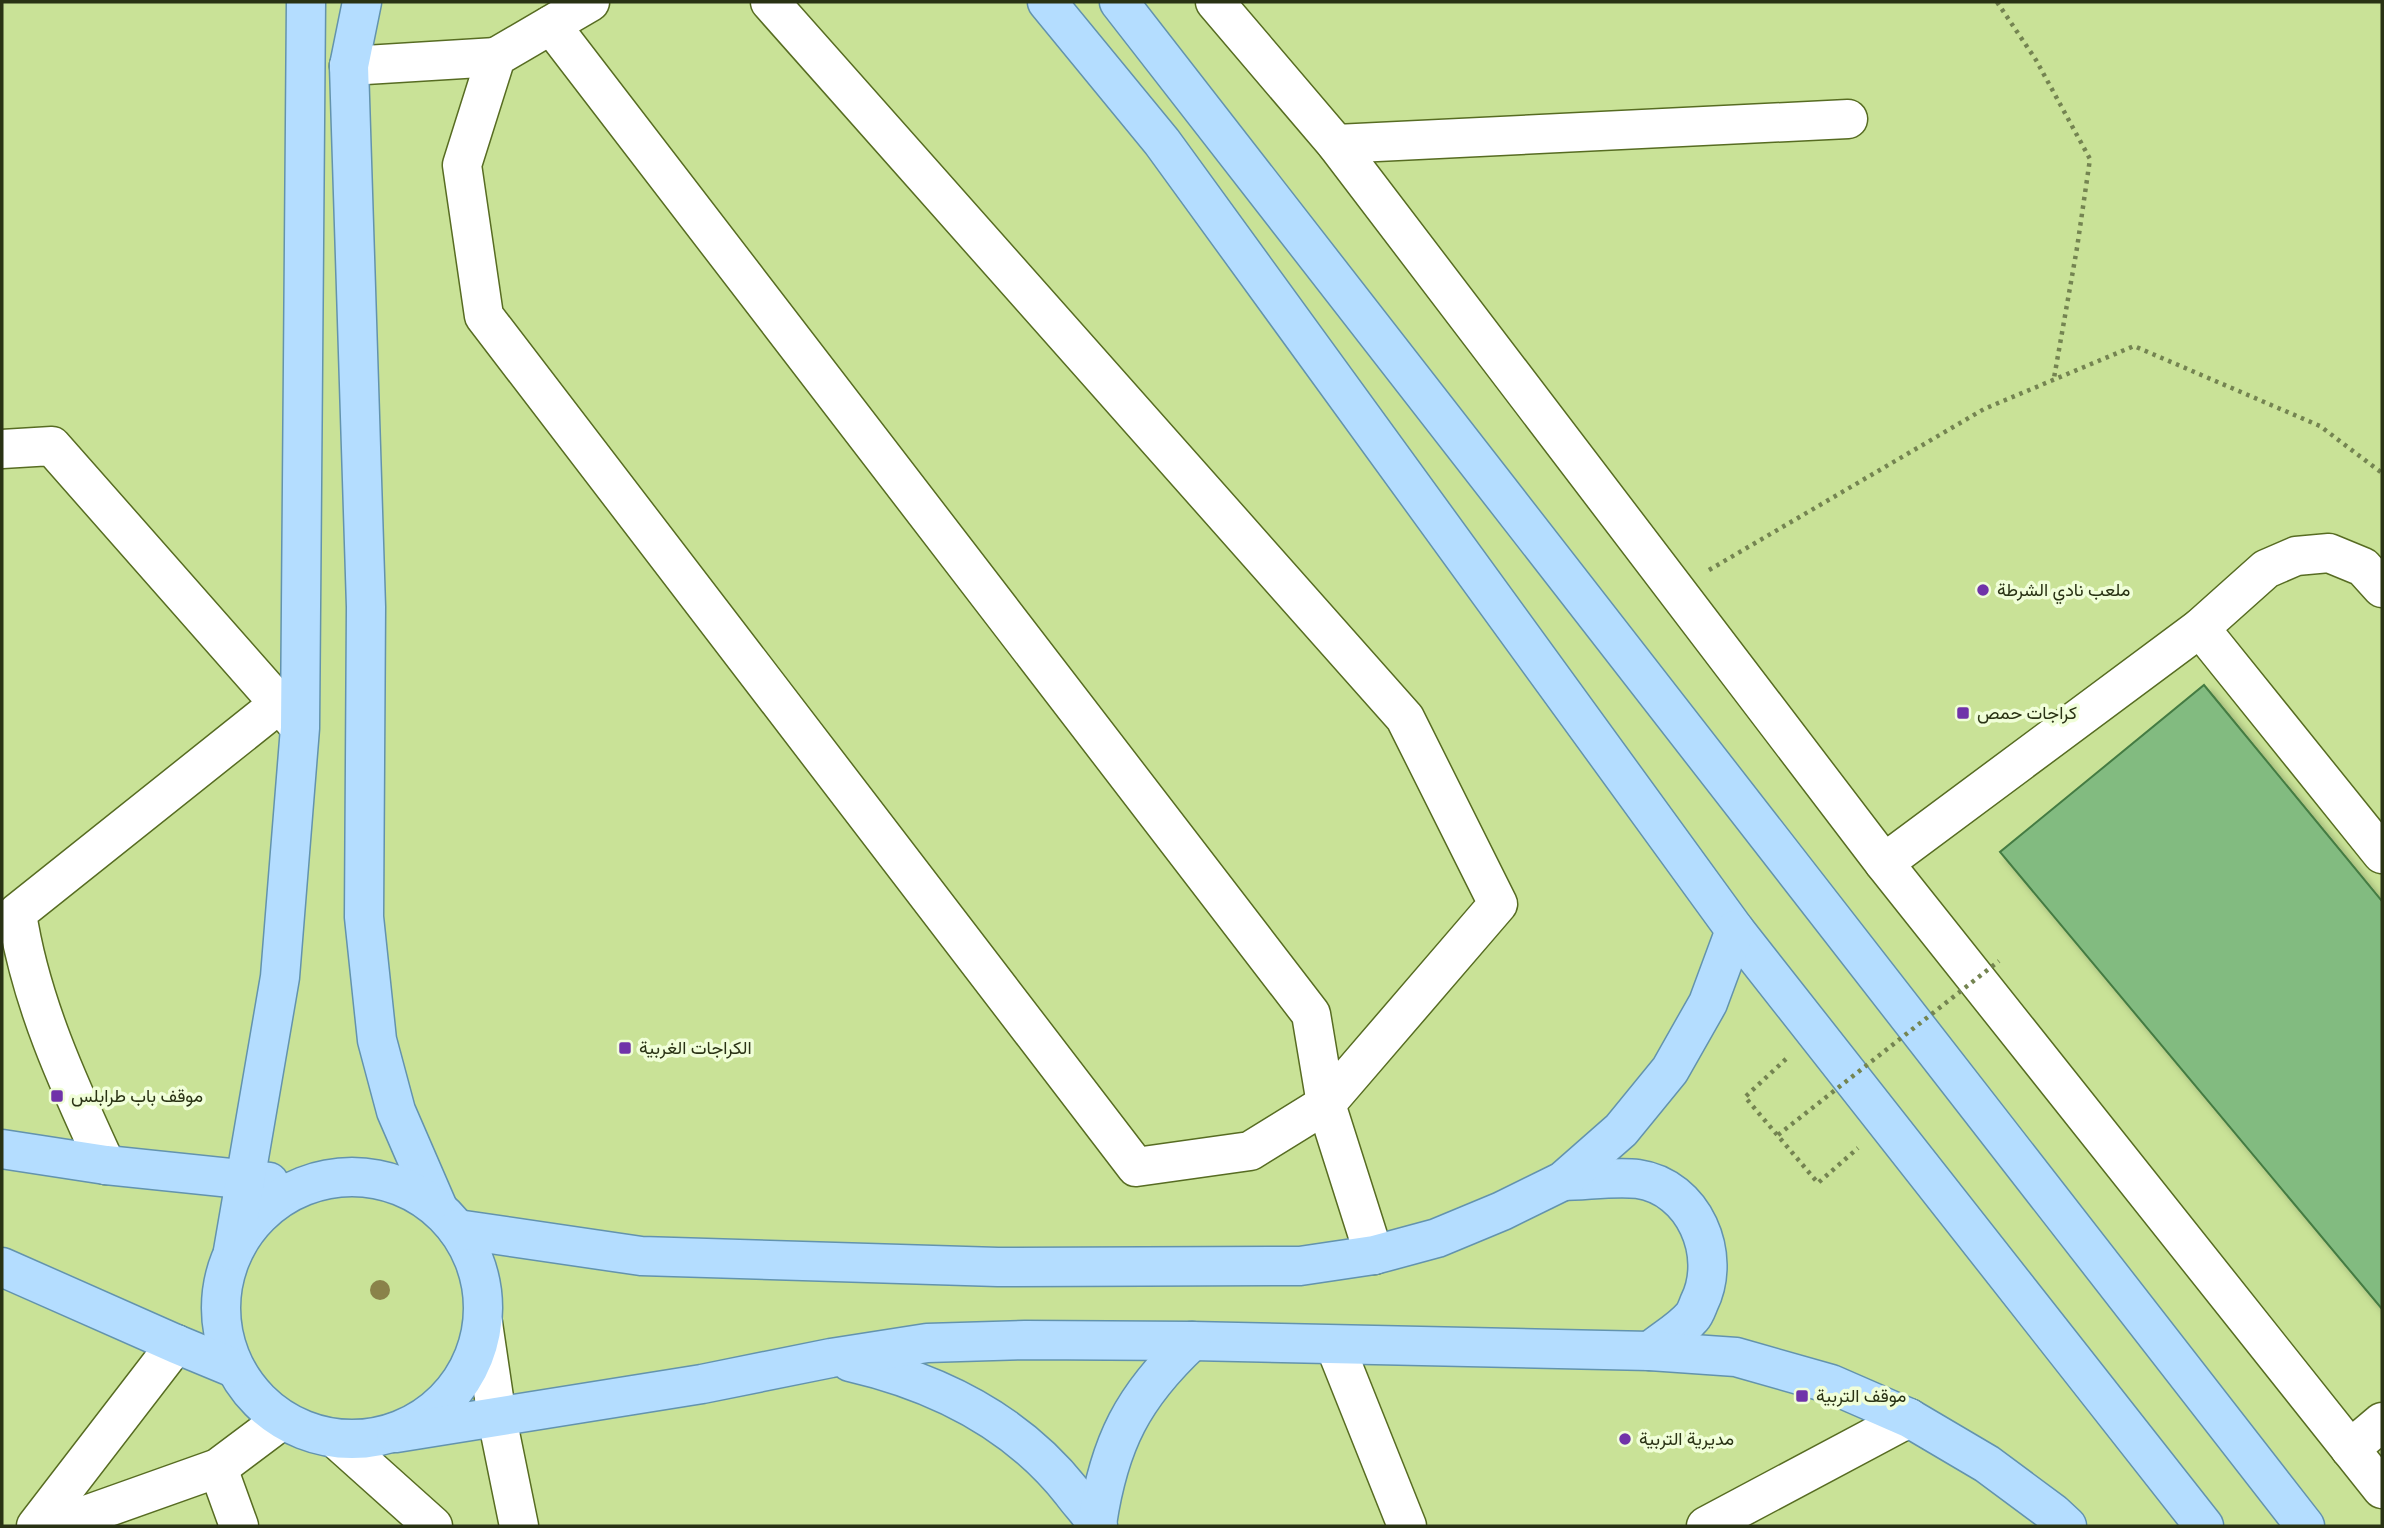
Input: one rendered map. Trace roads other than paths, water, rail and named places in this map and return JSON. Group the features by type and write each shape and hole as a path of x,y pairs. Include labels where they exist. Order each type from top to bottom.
{"main road":[{"path":"306,2 290,716 280,977 233,1251 221,1290 222,1330 234,1368 263,1406 282,1420 308,1433 336,1439 367,1440 927,1343 1026,1340 1192,1341 1650,1351 1736,1357 1830,1384 1909,1418 1987,1464 2067,1526"},
{"path":"362,2 349,66 366,607 364,917 377,1040 396,1111 447,1219 474,1258 482,1290 483,1323 468,1370 461,1380 438,1408 396,1433"},
{"path":"1047,2 1161,142 1735,930 2204,1526"},
{"path":"1119,2 2305,1526"},
{"path":"2,1149 106,1166 245,1181 306,1184 341,1177 375,1178 409,1189 447,1219 641,1256 984,1267 1300,1266 1374,1255 1437,1238 1502,1212 1563,1181 1620,1130 1670,1070 1708,1003 1735,930"},
{"path":"1563,1181 1638,1179 1666,1190 1688,1208 1703,1233 1709,1262 1706,1291 1693,1317 1650,1351"},
{"path":"233,1251 263,1210 306,1184"},
{"path":"2,1267 234,1368"},
{"path":"1097,1525 1108,1466 1126,1422 1144,1392 1166,1365 1192,1341"},
{"path":"831,1358 894,1372 954,1396 1008,1430 1047,1464 1097,1525"}],"street":[{"path":"349,66 496,57 590,2"},
{"path":"496,57 462,165 484,316 1136,1167 1250,1151 1326,1104 1498,904 1405,719 770,2"},
{"path":"1215,2 1336,144 1884,863 2382,1489"},
{"path":"551,25 1311,1014 1326,1104 1374,1255"},
{"path":"1336,144 1848,119"},
{"path":"2,449 52,446 290,716 9,914 67,1082 106,1166"},
{"path":"1884,863 2200,628 2266,569 2296,556 2329,553 2363,567 2382,588"},
{"path":"2200,628 2382,855"},
{"path":"483,1323 497,1418 519,1526"},
{"path":"36,1526 176,1344"},
{"path":"1335,1346 1407,1526"},
{"path":"1706,1526 1909,1418"},
{"path":"55,1526 218,1468 282,1420"},
{"path":"2350,1448 2382,1422"},
{"path":"336,1439 433,1526"},
{"path":"218,1468 239,1526"}],"place":[{"name":"ملعب نادي الشرطة","path":"1983,590"},
{"name":"كراجات حمص","path":"1963,713"},
{"name":"الكراجات الغربية","path":"625,1048"},
{"name":"موقف باب طرابلس","path":"57,1096"},
{"name":"موقف التربية","path":"1802,1396"},
{"name":"مديرية التربية","path":"1625,1439"}]}
